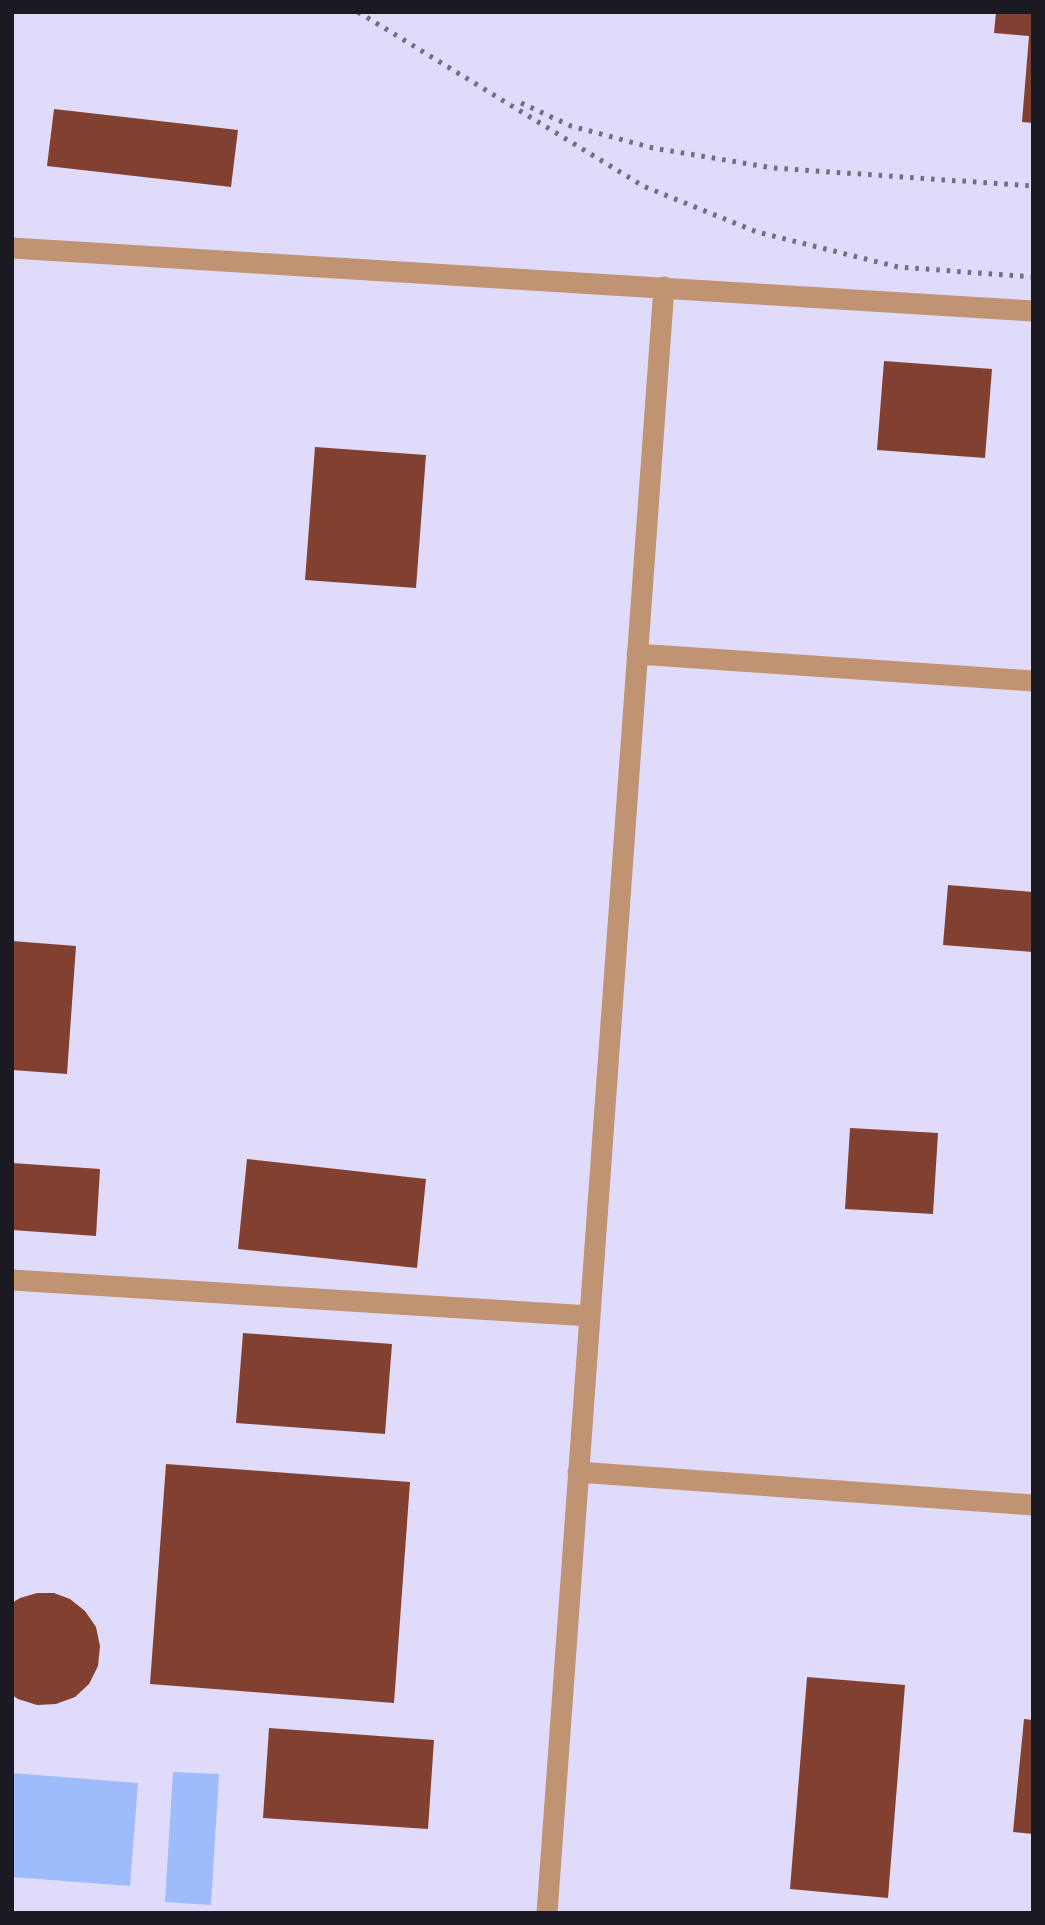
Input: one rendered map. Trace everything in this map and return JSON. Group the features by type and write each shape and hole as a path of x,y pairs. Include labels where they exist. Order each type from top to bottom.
{"lane":[{"path":"12,248 1033,311"},
{"path":"547,1913 664,287"},
{"path":"637,654 1033,681"},
{"path":"12,1280 590,1316"},
{"path":"578,1472 1033,1504"}],"shaded area":[{"path":"12,12 1033,12 1033,1913 12,1913"}],"water":[{"path":"173,1772 219,1774 211,1905 165,1902"},
{"path":"12,1773 138,1783 130,1886 12,1877"}],"building":[{"path":"996,12 1033,12 1033,123 1022,122 1029,36 994,33"},
{"path":"54,109 238,130 231,187 47,166"},
{"path":"884,361 992,369 985,458 877,450"},
{"path":"315,447 426,455 416,588 305,580"},
{"path":"948,885 1033,892 1033,952 943,945"},
{"path":"12,941 76,946 67,1074 12,1070"},
{"path":"850,1128 938,1133 933,1214 845,1209"},
{"path":"247,1159 426,1179 417,1268 238,1249"},
{"path":"12,1163 100,1169 96,1236 12,1230"},
{"path":"243,1333 392,1344 385,1434 236,1423"},
{"path":"166,1464 410,1482 394,1703 150,1684"},
{"path":"37,1593 54,1593 70,1599 85,1611 96,1627 100,1646 98,1666 89,1684 75,1697 56,1704 37,1705 12,1695 12,1603"},
{"path":"807,1677 905,1685 888,1898 790,1889"},
{"path":"1024,1719 1033,1720 1033,1834 1013,1832"},
{"path":"269,1728 434,1740 428,1829 263,1818"}],"railway":[{"path":"358,12 643,186 757,232 898,267 1033,277"},
{"path":"521,103 571,126 653,148 773,168 1033,186"}]}
